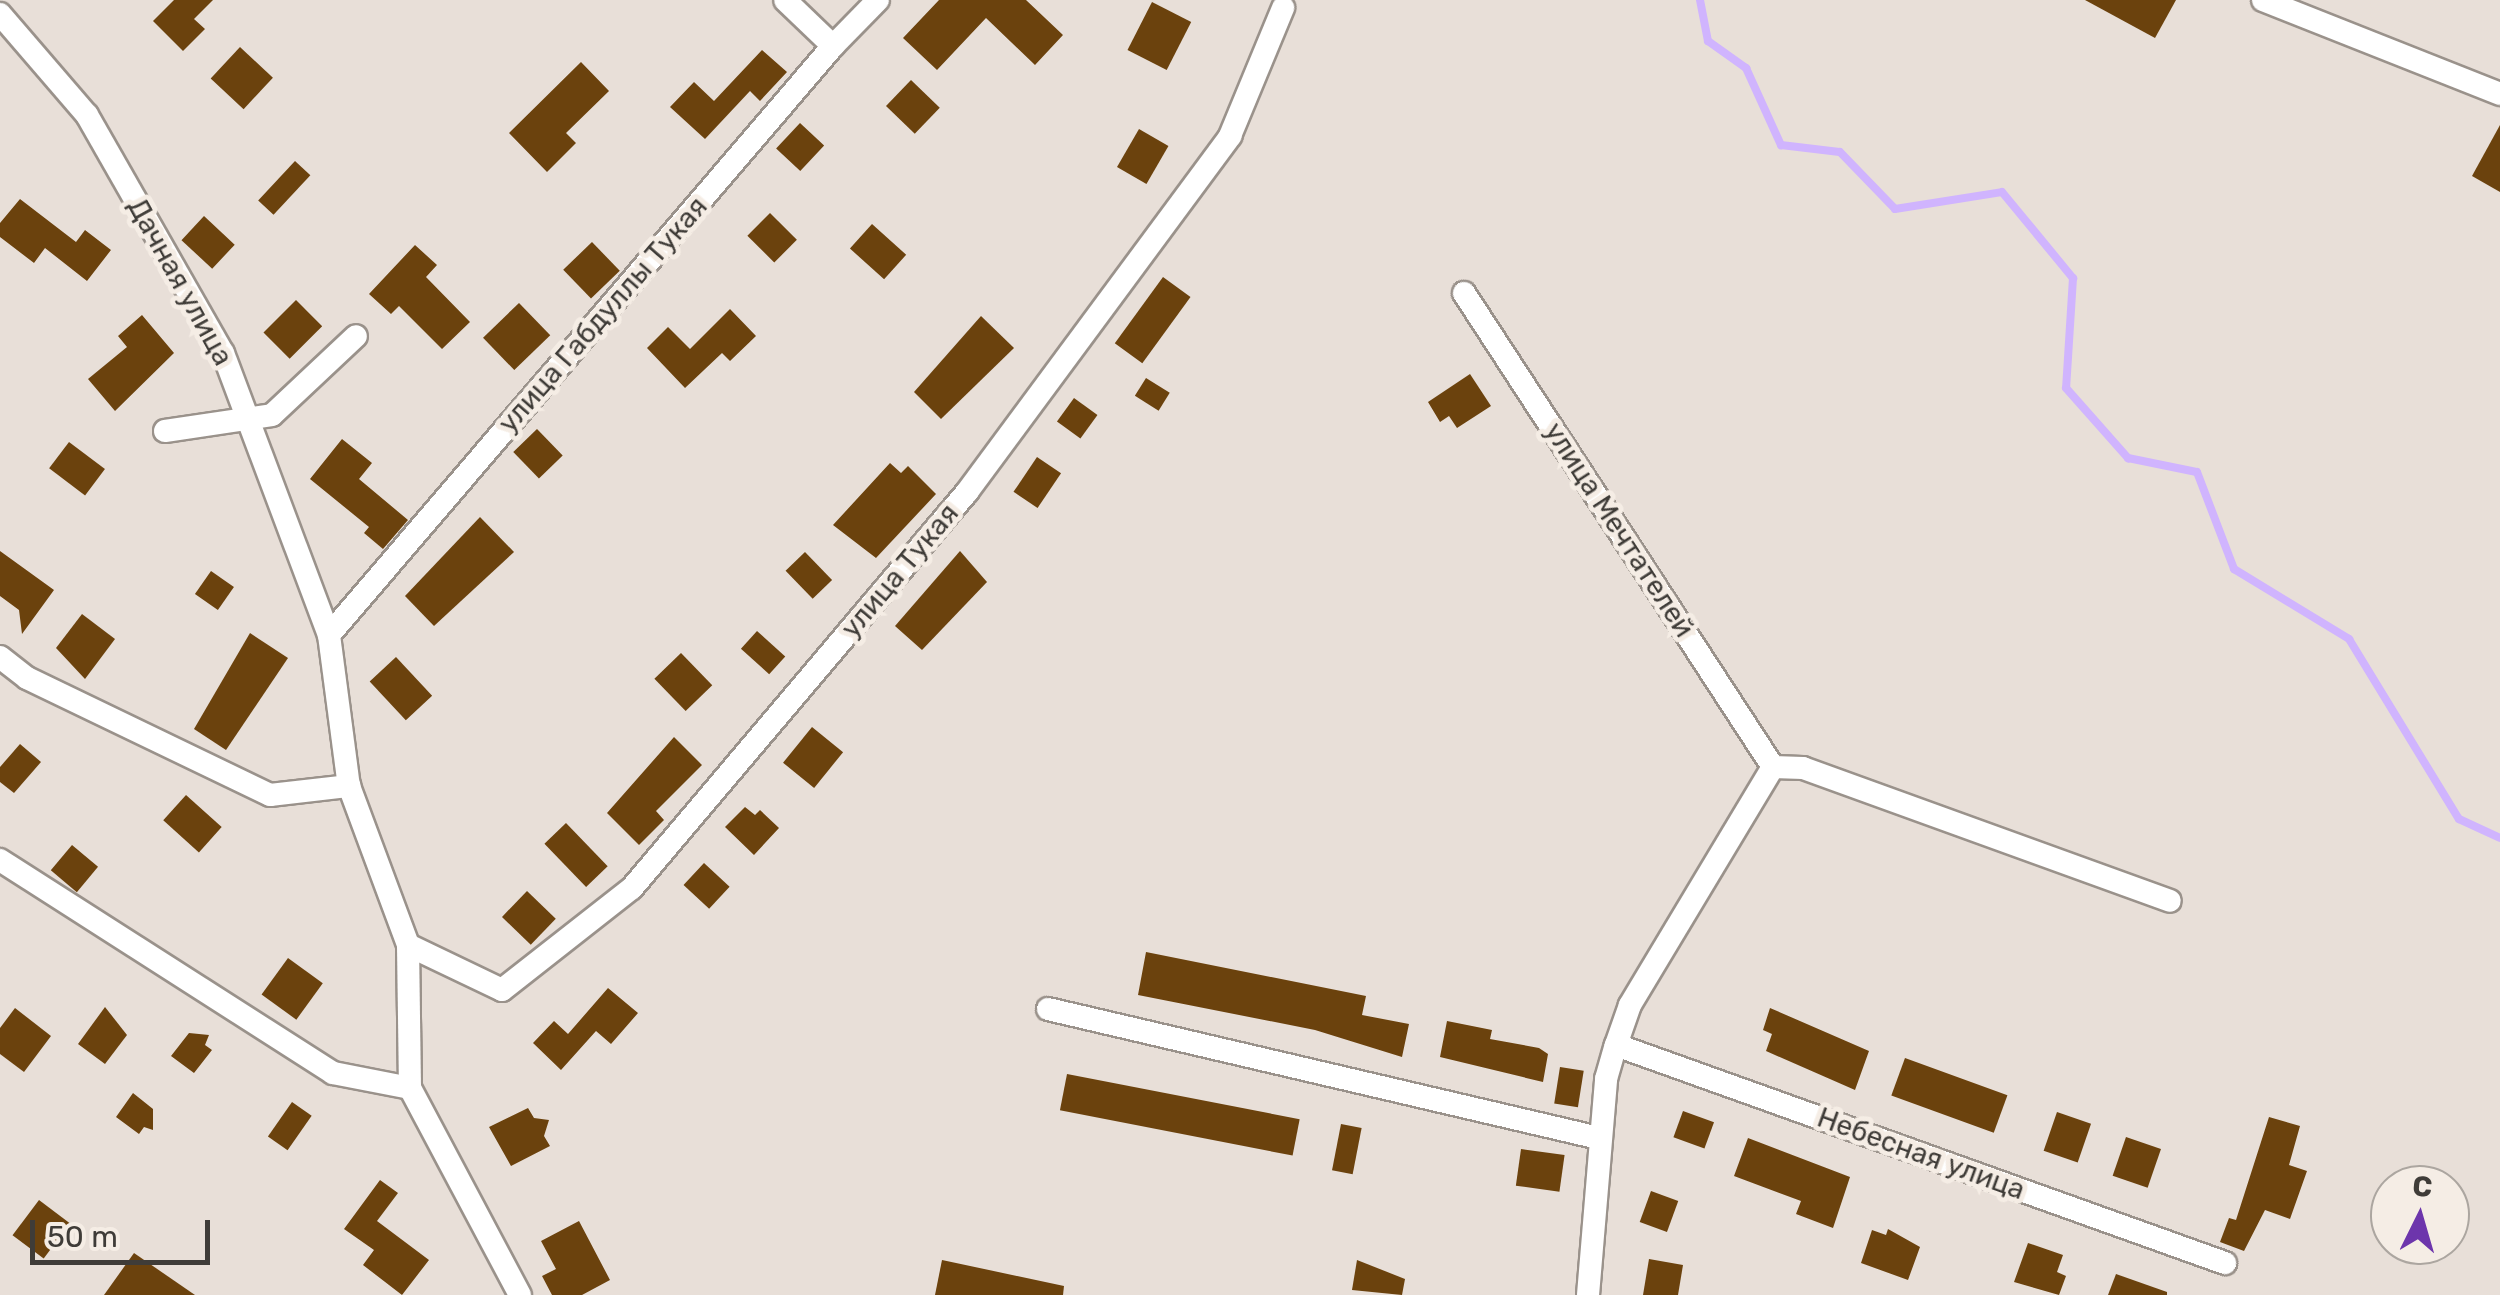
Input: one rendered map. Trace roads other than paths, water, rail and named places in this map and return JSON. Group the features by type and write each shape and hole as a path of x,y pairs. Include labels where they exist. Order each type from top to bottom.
{"street":[{"path":"785,0 833,46"},
{"name":"улица Габдуллы Тукая","path":"328,635 833,46 878,0"},
{"path":"2262,0 2500,94"},
{"name":"улица Тукая","path":"408,944 502,990 632,888 967,492 1082,338 1230,136 1283,8"},
{"name":"Дачная улица","path":"0,14 86,115 223,353 328,635 349,786 408,944 410,1088"},
{"name":"улица Мечтателей","path":"1464,293 1773,767"},
{"path":"165,431 272,415 356,336"},
{"path":"0,657 27,678 270,795 349,786"},
{"path":"1588,1295 1599,1138 1616,1045 1630,1006 1773,767 1803,768 2170,901"},
{"path":"0,860 333,1073 410,1088 520,1295"},
{"path":"1048,1009 1599,1138"},
{"name":"Небесная улица","path":"1616,1045 2225,1263"}],"waterway":[{"path":"1700,0 1708,41 1746,68 1781,145 1840,152 1895,209 2002,192 2073,278 2066,388 2128,458 2197,472 2234,569 2349,639 2459,819 2500,838"}]}
